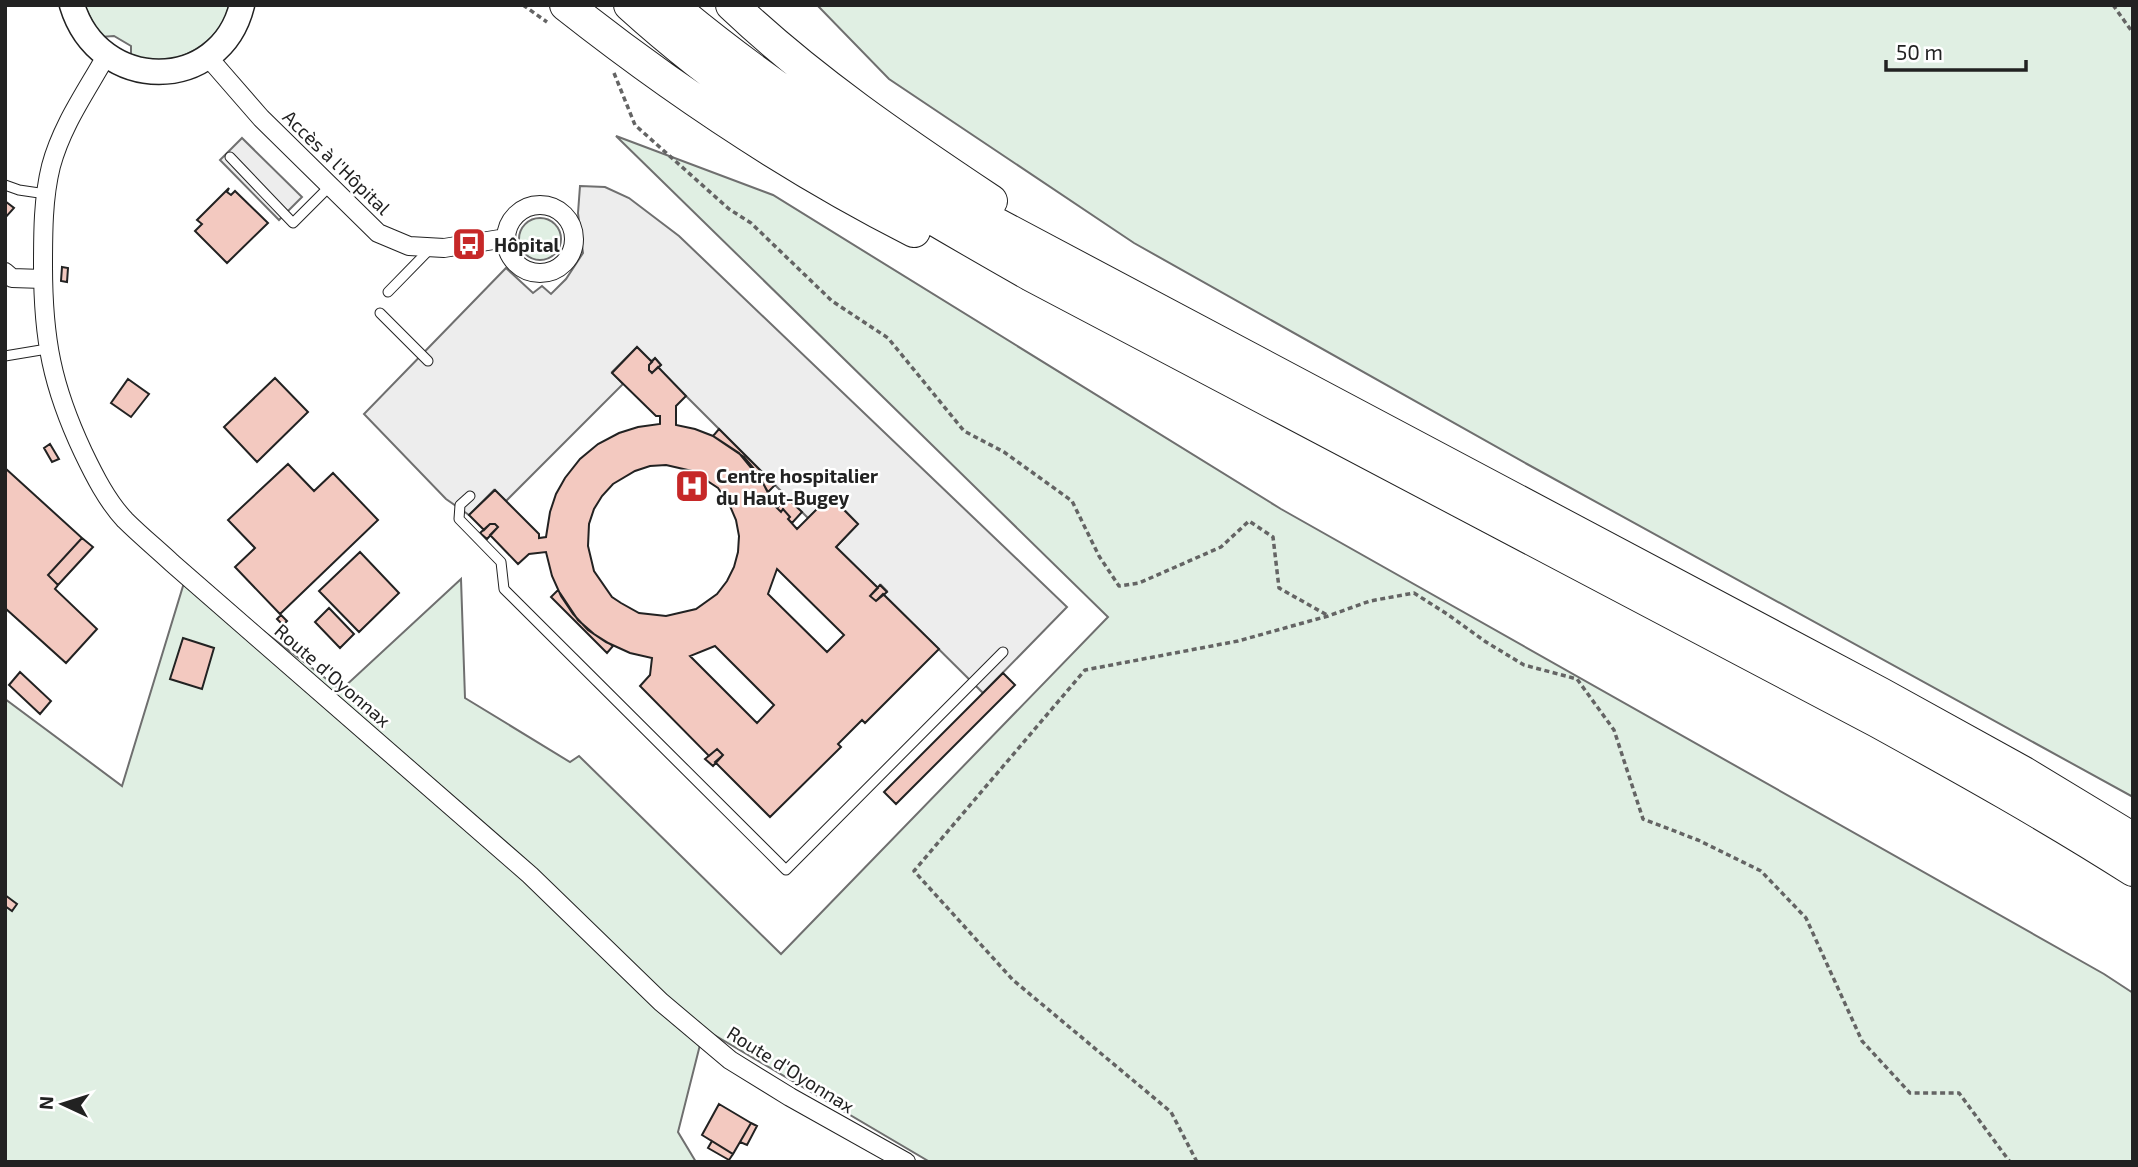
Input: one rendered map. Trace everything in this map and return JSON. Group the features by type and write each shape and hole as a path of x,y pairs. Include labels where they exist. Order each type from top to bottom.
{"highway":[{"path":"630,5 723,81 831,157 914,209 1031,275 1877,721 2040,813 2133,870"},
{"path":"671,5 726,51 789,97 892,165 953,201 1916,713 2133,839"},
{"path":"732,5 862,112 1149,307"},
{"path":"559,15 823,182 952,250 1077,310 1205,366"}],"main road":[{"path":"72,5 76,20 89,40 106,56 130,68 157,72 183,68 207,56 221,45 239,18 242,5"}],"street":[{"name":"Route d'Oyonnax","path":"106,56 62,133 51,167 43,232 43,313 47,349 67,418 94,477 124,518 172,563 530,875 661,1002 730,1060 906,1162"},
{"name":"Accès à l'Hôpital","path":"207,56 261,118 378,233 409,246 444,248 506,239"},
{"path":"5,272 12,278 43,279"}],"lane":[{"path":"230,157 293,223 331,185"},
{"path":"5,184 19,190 46,194"},
{"path":"388,292 433,247"},
{"path":"380,313 428,360"},
{"path":"5,356 47,349"},
{"path":"470,496 460,505 459,519 501,562 504,589 786,870 1003,652"}],"path":[{"path":"523,5 559,15"},
{"path":"2113,5 2133,33"},
{"path":"605,66 614,72 635,125 729,209 751,223 832,301 888,338 964,431 1003,452 1072,502 1099,556 1119,586 1139,583 1221,547 1249,521 1273,537 1279,588 1328,616"},
{"path":"1197,1162 1171,1112 1013,980 914,871 1085,670 1238,641 1328,616 1370,601 1414,593 1524,665 1577,680 1614,730 1643,819 1698,840 1761,872 1806,918 1861,1041 1910,1093 1959,1093 2010,1162"}],"green space":[{"path":"84,5 229,5 219,28 201,46 178,57 153,61 131,57 131,46 114,36 100,37"},
{"path":"817,5 2133,5 2133,797 1527,464 1134,243 889,79"},
{"path":"616,136 773,195 1281,509 2104,974 2133,993 2133,1162 930,1162 704,1029 678,1132 696,1162 5,1162 5,699 122,786 187,573 341,690 461,579 465,698 570,762 579,756 781,954 1108,617"},
{"path":"540,218 555,224 561,239 555,254 540,260 525,254 519,239 525,224"}],"shaded area":[{"path":"242,138 302,197 279,220 220,160"},
{"path":"580,186 605,187 629,198 679,236 1067,607 983,693 884,595 887,591 881,585 878,588 836,547 858,524 831,496 808,518 658,368 661,365 655,358 651,361 637,347 612,372 623,384 506,501 494,490 469,515 446,499 364,414 506,268 533,293 542,286 551,294 566,279 583,253 578,213"}],"building":[{"path":"229,188 227,192 231,195 235,191 268,223 227,263 195,231 202,224 197,220"},
{"path":"5,201 14,208 5,218"},
{"path":"62,267 68,268 67,282 61,281"},
{"path":"637,347 652,362 649,370 652,373 658,367 686,396 676,406 676,425 713,436 739,453 762,481 774,505 781,512 783,509 797,529 830,496 858,524 836,547 878,588 870,596 876,601 883,594 939,649 865,723 862,720 838,744 841,747 770,817 715,762 723,755 717,749 709,756 640,686 650,675 652,658 630,653 588,630 561,596 546,552 529,554 518,564 490,535 498,527 495,524 490,524 484,530 469,515 495,490 539,534 539,538 546,537 556,494 580,459 598,444 619,433 660,424 660,416 656,416 612,373","holes":["666,465 692,471 718,488 730,506 739,536 734,567 717,594 696,609 666,616 639,613 612,597 594,571 588,546 589,524 594,509 613,484 635,471","777,569 844,635 827,652 768,594","715,646 774,705 757,723 690,656"]},
{"path":"655,358 661,365 652,373 649,365"},
{"path":"275,378 308,412 257,462 224,427"},
{"path":"128,379 149,394 131,417 111,403"},
{"path":"719,429 775,485 768,492 744,457 713,436"},
{"path":"50,444 59,459 52,462 44,448"},
{"path":"288,464 314,491 333,473 378,520 280,614 235,567 255,548 228,520"},
{"path":"5,468 82,538 48,575 58,585 55,589 97,629 66,663 5,608"},
{"path":"787,498 802,512 792,523 783,509 781,512 777,508"},
{"path":"490,524 498,527 487,539 480,533"},
{"path":"82,538 93,547 58,585 48,575"},
{"path":"360,552 399,593 359,632 319,591"},
{"path":"880,585 887,592 876,601 870,596"},
{"path":"558,590 578,620 613,646 607,653 551,597"},
{"path":"329,608 354,634 340,648 315,622"},
{"path":"281,615 287,621 283,625 277,619"},
{"path":"183,638 214,648 202,689 170,679"},
{"path":"20,672 51,701 40,714 9,685"},
{"path":"1003,673 1015,685 896,804 884,792"},
{"path":"717,749 723,755 713,766 705,759"},
{"path":"5,895 17,904 12,911 5,906"},
{"path":"719,1104 751,1123 733,1154 702,1135"},
{"path":"751,1123 757,1126 747,1145 740,1142"},
{"path":"712,1141 733,1154 729,1160 708,1148"}],"place":[{"name":"Hôpital","path":"469,244"},
{"name":"Centre hospitalier du Haut-Bugey","path":"692,486"}]}
